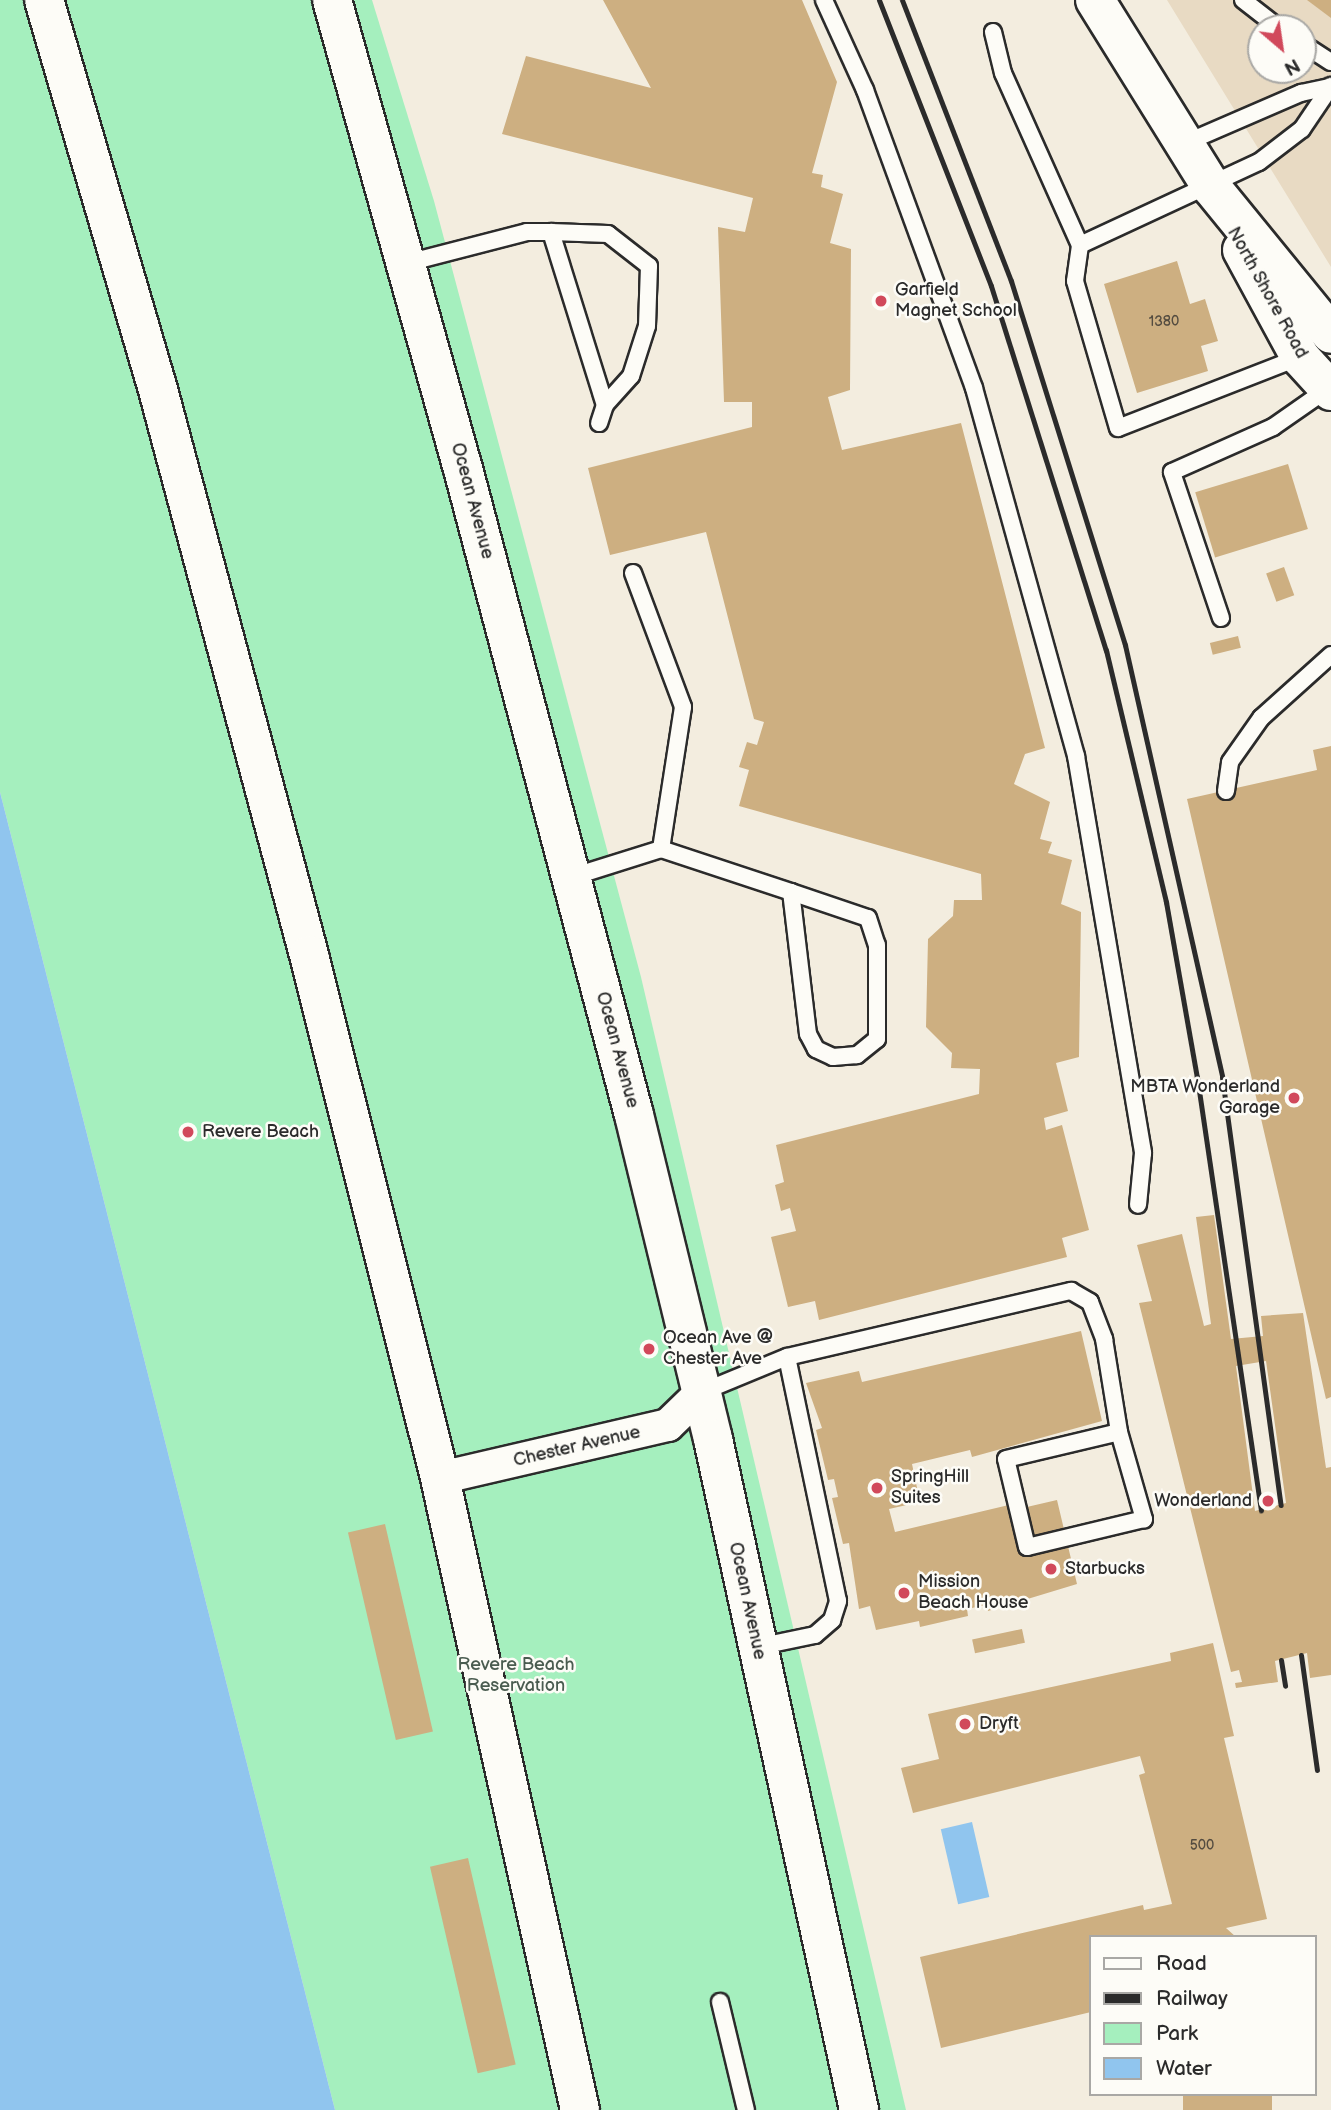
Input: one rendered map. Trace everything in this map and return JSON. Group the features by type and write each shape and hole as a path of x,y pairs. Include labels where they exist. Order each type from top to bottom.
{"main road":[{"path":"44,0 168,426 440,1478 580,2110"},
{"name":"Ocean Avenue","path":"331,0 407,263 572,877 702,1392 853,2109"},
{"name":"North Shore Road","path":"1095,0 1182,145 1212,188 1331,334"},
{"name":"North Shore Road","path":"1212,188 1300,357 1330,390"}],"street":[{"name":"Chester Avenue","path":"440,1478 668,1425 702,1392"}],"lane":[{"path":"824,0 865,90 974,388 1076,756 1143,1153 1138,1205"},
{"path":"1244,0 1262,14"},
{"path":"993,32 1003,74 1080,245 1075,281 1118,428 1300,357"},
{"path":"1182,145 1301,93 1330,87"},
{"path":"1080,245 1212,188 1302,129 1330,87"},
{"path":"407,263 527,232 551,232 608,234 649,266 647,326 631,376 605,405 599,423"},
{"path":"551,232 605,405"},
{"path":"1221,618 1172,472 1273,428 1330,390"},
{"path":"633,573 683,707 661,849"},
{"path":"1226,791 1230,762 1261,718 1331,655"},
{"path":"572,877 661,849 791,892 869,918 874,929 877,1039 856,1055 833,1057 816,1049 808,1034 791,892"},
{"path":"702,1392 787,1357 1070,1291 1090,1302 1104,1339 1119,1432 1144,1519 1027,1547 1006,1459 1119,1432"},
{"path":"757,1647 815,1635 832,1620 838,1601 787,1357"},
{"path":"720,2002 746,2110"}],"shaded area":[{"path":"1167,0 1331,0 1331,267"}],"green space":[{"name":"Revere Beach Reservation","path":"0,0 372,0 434,201 641,977 906,2110 335,2110 0,792"}],"water":[{"path":"0,792 335,2110 0,2110"},
{"path":"972,1822 989,1897 958,1904 941,1829"}],"building":[{"path":"603,0 802,0 837,82 812,173 823,175 821,187 843,194 830,243 851,249 850,390 828,397 842,450 961,423 1045,748 1025,754 1014,784 1050,802 1040,839 1052,842 1048,853 1072,860 1061,904 1081,912 1079,1057 1056,1063 1068,1111 1044,1118 1046,1130 1062,1125 1089,1230 1062,1238 1067,1257 819,1320 815,1301 788,1307 771,1237 796,1231 790,1208 781,1211 775,1185 784,1182 776,1145 979,1094 980,1069 951,1068 952,1053 926,1027 928,939 953,916 954,900 982,900 981,874 739,806 749,770 739,767 747,742 757,745 764,722 754,719 706,532 610,555 588,468 752,427 752,402 724,402 718,227 745,232 753,198 502,134 526,56 651,88"},
{"path":"1307,0 1331,0 1331,18"},
{"path":"1177,261 1190,304 1205,299 1218,341 1201,346 1208,371 1137,393 1104,284"},
{"path":"1288,464 1308,529 1215,557 1195,492"},
{"path":"1284,567 1294,595 1276,602 1266,573"},
{"path":"1238,636 1241,648 1213,655 1210,643"},
{"name":"MBTA Wonderland Garage","path":"1331,746 1331,1397 1326,1399 1187,799 1317,770 1313,750"},
{"path":"1214,1215 1231,1339 1263,1336 1261,1316 1303,1313 1326,1468 1331,1467 1331,1675 1310,1678 1307,1653 1275,1661 1278,1682 1236,1688 1235,1683 1242,1682 1239,1670 1231,1672 1139,1303 1152,1301 1137,1245 1182,1234 1204,1326 1211,1324 1196,1217","holes":["1266,1361 1286,1503 1255,1511 1236,1366"]},
{"name":"SpringHill Suites","path":"1081,1331 1102,1421 972,1457 970,1450 912,1464 920,1502 889,1509 895,1532 1013,1504 1014,1510 1057,1500 1077,1584 988,1611 986,1605 967,1609 968,1616 920,1627 919,1621 876,1630 870,1606 859,1609 849,1543 843,1544 832,1498 838,1497 834,1479 828,1480 816,1430 822,1428 806,1383 859,1371 862,1382"},
{"path":"385,1524 433,1732 396,1740 348,1533"},
{"path":"1022,1629 1025,1643 975,1653 972,1640"},
{"path":"1213,1643 1234,1736 1224,1738 1267,1919 1226,1928 1234,1935 1090,1935 1090,2012 941,2048 920,1957 1143,1905 1144,1910 1172,1904 1139,1775 1145,1773 1140,1756 913,1813 901,1768 939,1759 928,1714 1171,1661 1170,1653"},
{"path":"468,1858 516,2065 478,2073 430,1867"},
{"path":"1183,2096 1272,2096 1272,2110 1183,2110"}],"railway":[{"path":"879,0 991,286 1106,650 1166,902 1197,1077 1261,1510"},
{"path":"902,0 1011,281 1125,645 1222,1077 1281,1505"},
{"path":"1301,1655 1317,1770"},
{"path":"1281,1660 1285,1686"}],"place":[{"name":"Garfield Magnet School","path":"881,301"},
{"name":"MBTA Wonderland Garage","path":"1294,1098"},
{"name":"Revere Beach","path":"188,1132"},
{"name":"Ocean Ave @ Chester Ave","path":"649,1349"},
{"name":"SpringHill Suites","path":"877,1488"},
{"name":"Wonderland","path":"1268,1501"},
{"name":"Starbucks","path":"1051,1569"},
{"name":"Mission Beach House","path":"904,1593"},
{"name":"Dryft","path":"965,1724"}]}
